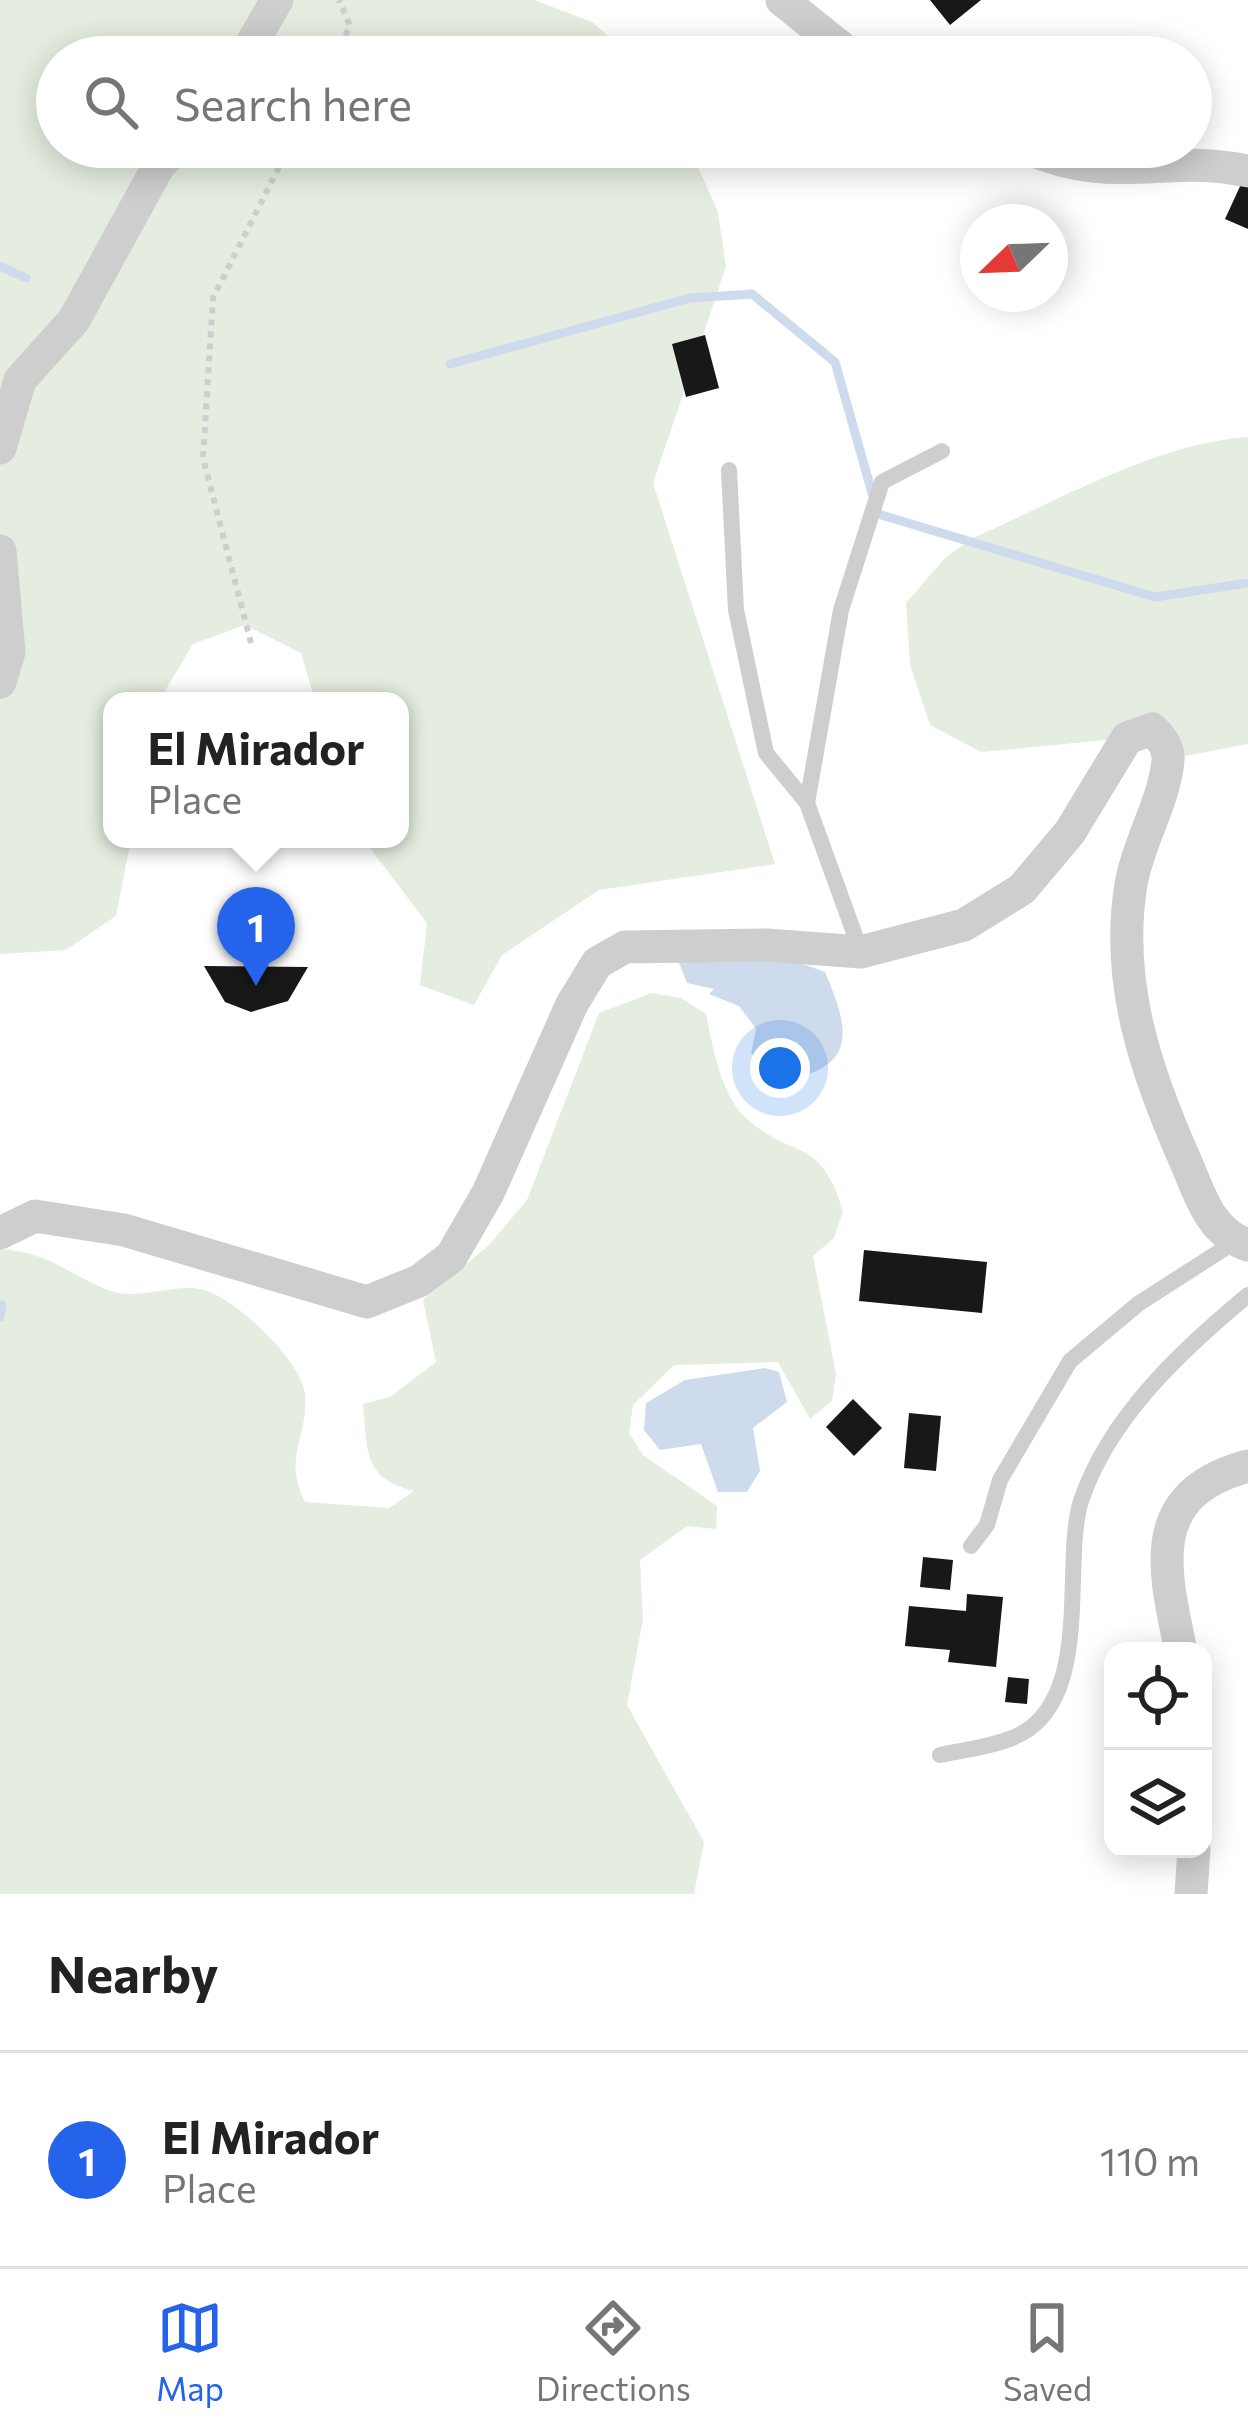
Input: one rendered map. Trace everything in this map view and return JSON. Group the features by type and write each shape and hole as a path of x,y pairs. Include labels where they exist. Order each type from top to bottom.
{"street":[{"path":"256,36 277,0"},
{"path":"793,6 828,36"},
{"path":"1212,164 1248,171"},
{"path":"0,448 20,380 74,320 157,168"},
{"path":"1106,168 1121,172 1166,168"},
{"path":"0,551 9,652 0,682"},
{"path":"0,1234 35,1216 124,1230 367,1302 419,1281 452,1257 488,1193 572,1004 608,953 625,947 766,945 861,952 964,925 1022,890 1070,832 1127,738 1152,729 1163,740 1168,759 1140,844 1126,922 1136,1028 1156,1095 1213,1223 1242,1243"},
{"path":"1179,1642 1163,1563 1167,1532 1193,1496 1229,1471 1248,1466"},
{"path":"1191,1894 1193,1858"}],"lane":[{"path":"807,803 842,610 882,482 942,451"},
{"path":"729,470 736,610 766,753 807,803 861,952"},
{"path":"971,1546 987,1525 1000,1480 1070,1361 1138,1304 1242,1243"},
{"path":"940,1755 1017,1737 1042,1712 1063,1678 1080,1503 1100,1459 1163,1372 1248,1295"}],"path":[{"path":"339,0 350,26 345,36"},
{"path":"251,643 203,458 213,298 278,168"}],"shaded area":[{"path":"0,0 534,0 592,22 608,36 36,36 36,168 698,168 718,212 726,267 653,483 775,864 599,890 502,955 474,1005 420,985 427,923 370,848 409,848 409,692 312,692 301,653 245,625 193,644 164,692 103,692 103,848 129,848 116,916 66,950 0,954"},
{"path":"1248,437 1248,744 1170,759 1127,738 981,752 930,725 910,665 906,603 945,558 971,539 1143,462 1214,441"},
{"path":"652,993 681,998 706,1014 719,1069 737,1108 763,1131 815,1159 843,1211 834,1238 813,1256 836,1374 832,1401 810,1419 778,1362 674,1365 633,1405 629,1433 643,1455 717,1506 716,1529 687,1526 640,1560 643,1619 627,1705 704,1842 694,1894 0,1894 0,1249 47,1260 122,1294 193,1288 217,1295 265,1333 301,1380 305,1409 296,1471 305,1502 389,1508 414,1491 376,1470 368,1449 363,1404 390,1397 436,1362 423,1300 489,1245 527,1200 599,1013"}],"water":[{"path":"676,955 792,960 825,972 842,1025 838,1053 813,1073 791,1079 751,1053 756,1029 739,1006 709,994 714,989 687,983"},
{"path":"765,1368 779,1372 787,1402 753,1428 760,1471 747,1492 718,1492 701,1444 660,1450 644,1430 646,1403 685,1380"}],"building":[{"path":"930,0 981,0 950,25"},
{"path":"1242,182 1248,184 1248,229 1225,219"},
{"path":"705,335 719,388 686,397 672,344"},
{"path":"204,966 308,967 288,1001 251,1012 225,1002"},
{"path":"864,1250 987,1262 982,1313 859,1301"},
{"path":"853,1399 882,1428 854,1456 826,1427"},
{"path":"909,1413 941,1416 936,1471 904,1468"},
{"path":"923,1557 953,1560 950,1590 920,1587"},
{"path":"967,1594 1003,1597 996,1667 948,1662 950,1650 905,1646 909,1606 966,1611"},
{"path":"1008,1677 1029,1679 1027,1704 1005,1702"}],"waterway":[{"path":"0,266 26,278"},
{"path":"450,364 690,298 752,294 835,362 878,514 1155,597 1248,583"},
{"path":"0,1317 2,1305"}],"place":[{"name":"El Mirador","path":"256,986"}]}
